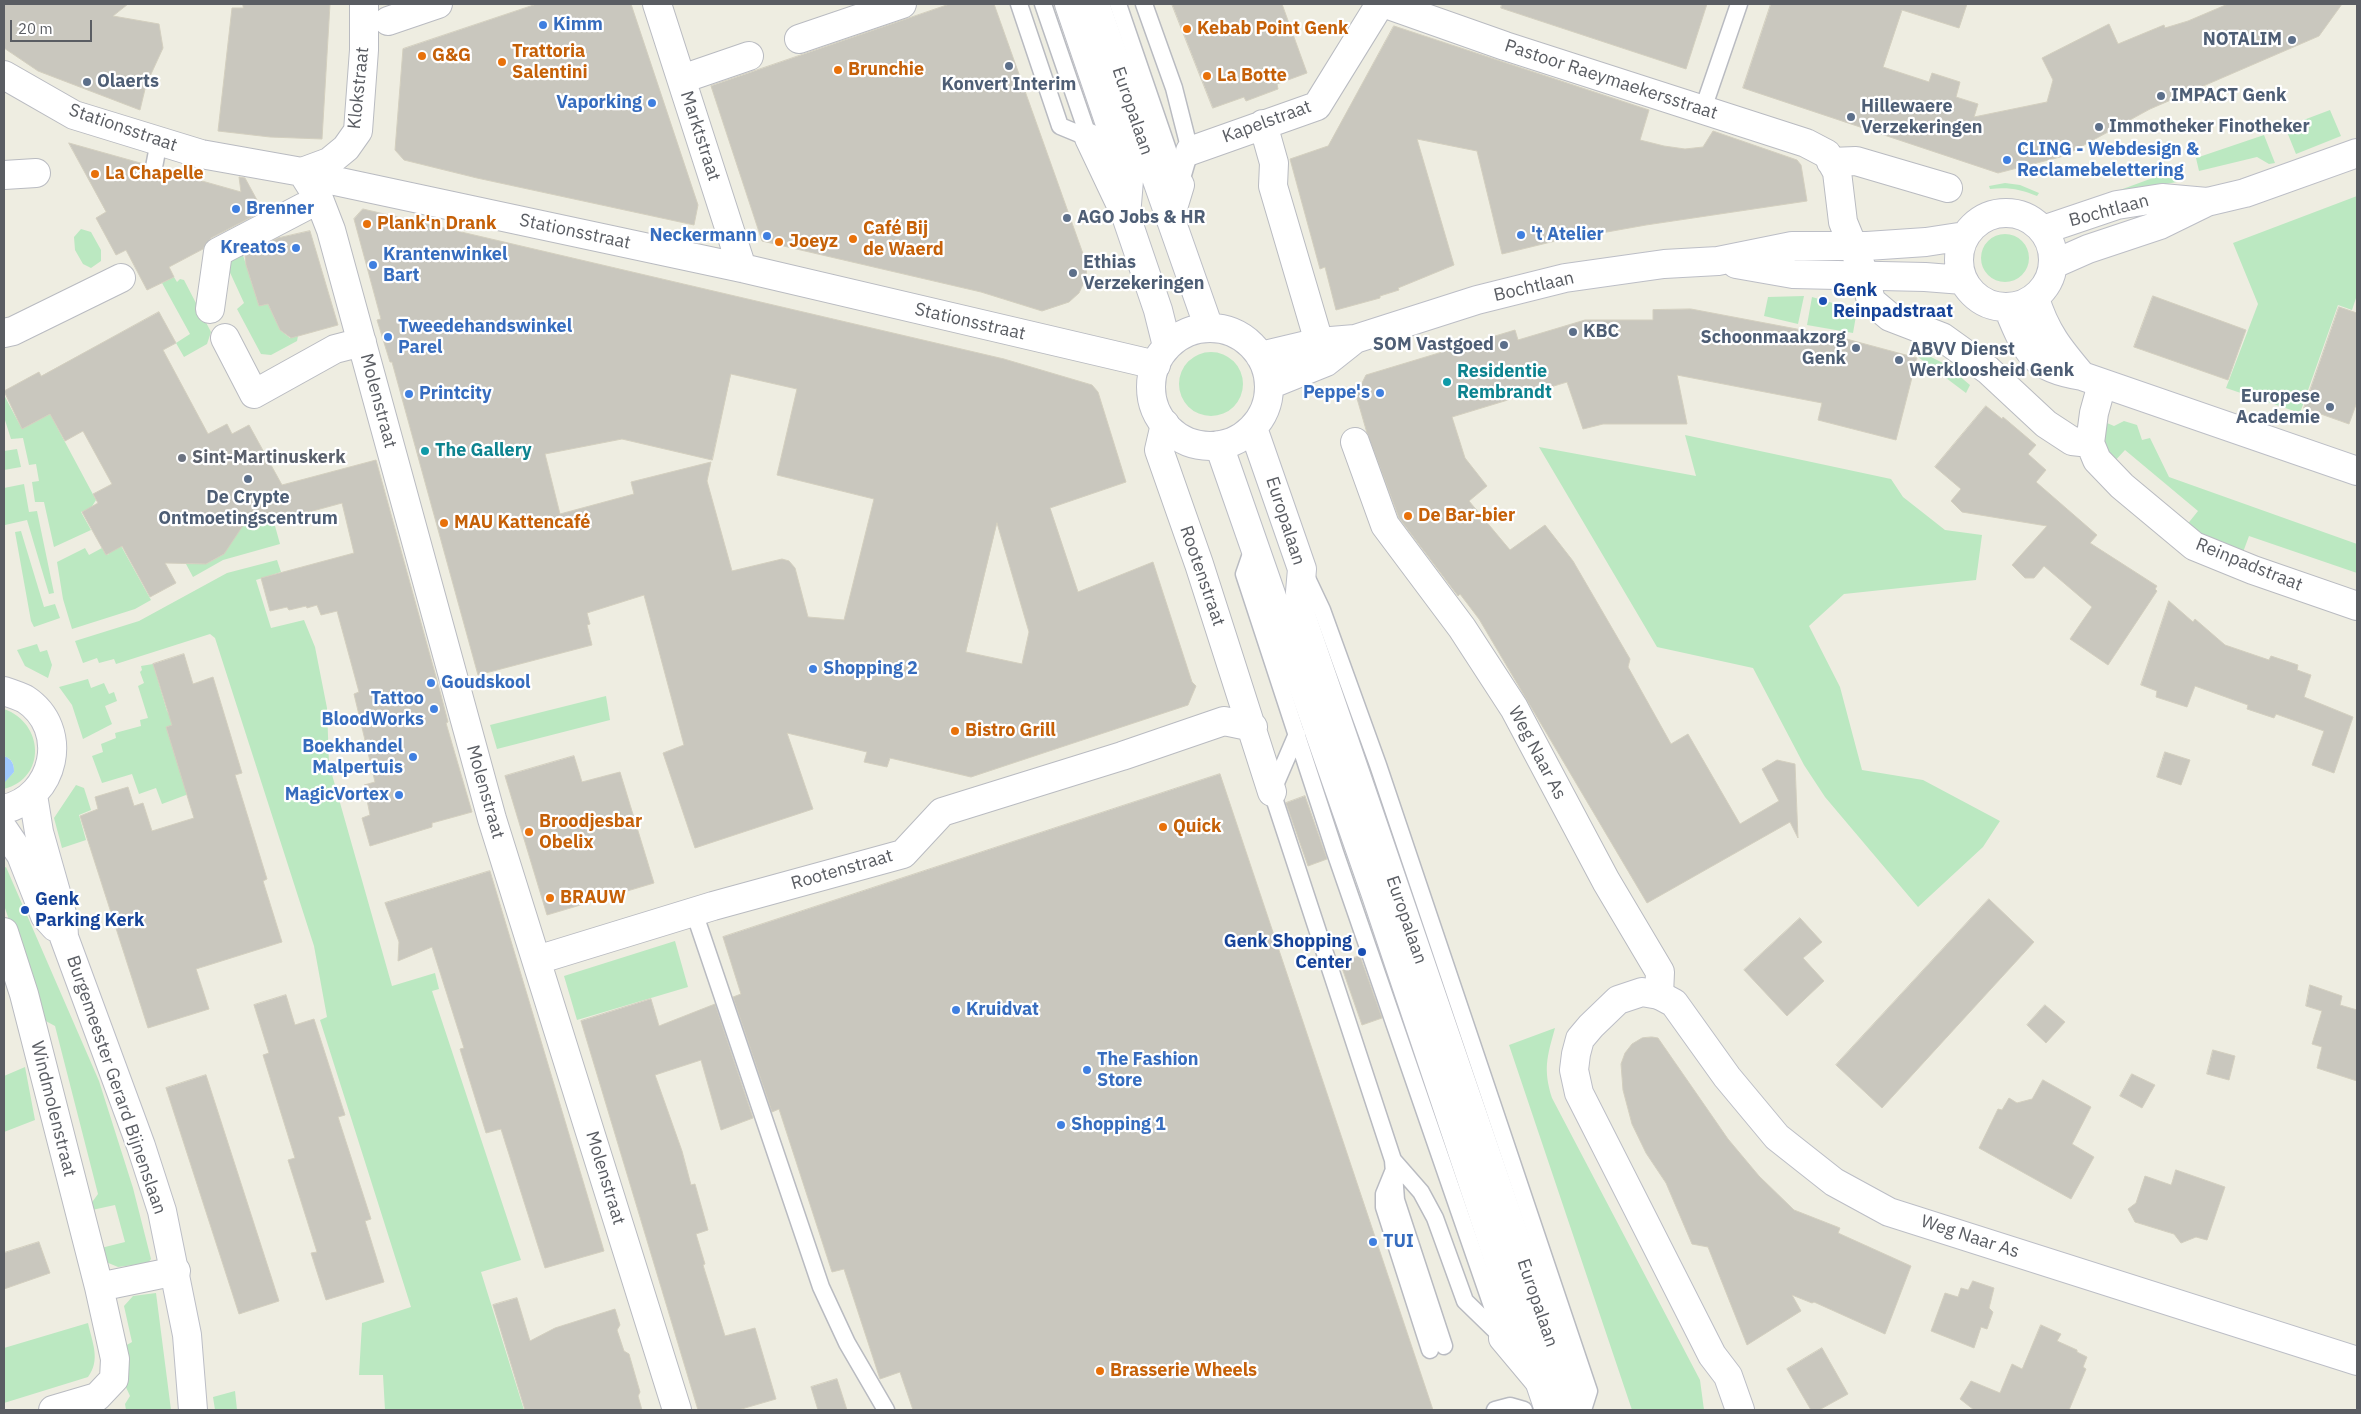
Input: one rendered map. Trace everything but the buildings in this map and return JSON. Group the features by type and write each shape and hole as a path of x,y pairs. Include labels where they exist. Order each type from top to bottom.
{"street":[{"name":"Klokstraat","path":"314,176 346,148 358,131 364,50 364,4"},
{"path":"388,21 438,4"},
{"name":"Marktstraat","path":"657,4 742,268"},
{"path":"799,39 902,4"},
{"name":"Europalaan","path":"1069,4 1129,180 1126,216"},
{"name":"Europalaan","path":"1095,4 1209,328"},
{"name":"Kapelstraat","path":"1190,151 1316,106 1380,4"},
{"name":"Pastoor Raeymaekersstraat","path":"1386,4 1505,46 1806,143 1827,154 1831,162"},
{"path":"682,79 749,56"},
{"name":"Stationsstraat","path":"4,75 74,115 201,154 314,176 742,268 1128,359 1161,356"},
{"path":"1263,124 1274,163 1273,186 1318,342"},
{"name":"Europalaan","path":"1088,138 1126,216 1158,310 1161,356 1152,380 1152,396 1156,411 1165,424 1180,437 1199,445 1219,445 1242,436 1253,428 1302,569 1300,615 1574,1410"},
{"name":"Bochtlaan","path":"2207,202 2162,198 2117,205 2043,230 2052,246 2054,264 2088,249 2160,225 2207,202 2245,193 2357,153"},
{"path":"1948,188 1856,161 1831,162 1837,172 1843,222 1864,276 1871,301 1890,317 1942,337 1988,370 2046,424 2072,442 2090,443 2094,413 2092,380 2062,354 2044,327 2035,298"},
{"path":"4,175 36,174"},
{"name":"Molenstraat","path":"314,176 319,199 332,230 353,344 492,819 547,957 676,1410"},
{"path":"1170,218 1180,185"},
{"path":"210,310 218,252 304,207"},
{"path":"2043,230 2029,218 2012,213 1994,214 1978,223 1965,236 1960,251 1959,266 1963,280 1974,295 1990,305 2008,308 2022,305 2035,298 2044,290 2050,280 2054,264"},
{"name":"Bochtlaan","path":"1260,356 1318,342 1355,339 1477,300 1564,278 1664,264 1718,261 1792,246 1926,242 1965,236"},
{"name":"Bochtlaan","path":"1718,261 1794,274 1925,277 1963,280"},
{"path":"4,334 121,278"},
{"path":"2008,308 2024,345 2042,364 2058,372 2092,380 2357,471"},
{"path":"1161,356 1180,336 1193,330 1209,328 1224,330 1238,335 1251,344 1267,370 1269,385 1268,400 1262,415 1253,428"},
{"path":"225,338 254,394 335,349 353,344"},
{"name":"Bochtlaan","path":"1269,385 1326,362 1355,339"},
{"name":"Rootenstraat","path":"1165,424 1160,450 1253,727 1272,792"},
{"name":"Weg Naar As","path":"1355,442 1385,525 1462,628 1514,708 1606,881 1660,972 1659,995 1674,1002 1727,1077 1777,1137 1834,1182 1889,1212 2357,1360"},
{"name":"Reinpadstraat","path":"2090,443 2097,460 2122,486 2194,546 2357,606"},
{"name":"Europalaan","path":"1219,445 1548,1410"},
{"path":"4,690 25,699 42,714 51,734 53,756 46,778 33,795 20,804 4,809"},
{"name":"Rootenstraat","path":"547,957 698,911 903,854 942,812 1224,722 1253,727"},
{"name":"Burgemeester Gerard Bijnenslaan","path":"33,795 39,832 63,917 64,937 141,1146 162,1211 176,1271 187,1335 193,1410"},
{"name":"Burgemeester Gerard Bijnenslaan","path":"4,830 21,855 46,916 64,937"},
{"name":"Windmolenstraat","path":"4,932 24,994 99,1287 115,1359 114,1379 98,1397 54,1410"},
{"path":"1659,995 1642,992 1618,1000 1580,1039 1574,1070 1579,1093 1712,1355 1728,1376 1740,1410"},
{"path":"99,1287 176,1271"},
{"path":"1503,1338 1540,1383"},
{"path":"1712,1355 1724,1410"}],"lane":[{"path":"1019,4 1060,126 1088,138"},
{"name":"Europalaan","path":"1042,4 1088,138"},
{"name":"Europalaan","path":"1118,4 1180,185"},
{"path":"1144,4 1174,88 1190,151 1180,185"},
{"path":"1703,109 1739,4"},
{"path":"154,167 159,141"},
{"path":"1254,544 1244,574 1334,852 1503,1338"},
{"path":"1302,569 1322,610 1378,765 1589,1391 1583,1410"},
{"path":"1297,734 1272,792 1394,1165 1396,1200 1437,1348"},
{"path":"698,911 821,1288 847,1343 886,1410"},
{"path":"1394,1165 1421,1192 1436,1218 1466,1301 1503,1338"},
{"path":"1495,1410 1510,1406 1524,1410"}],"green space":[{"path":"2330,110 2341,136 2296,154 2285,127"},
{"path":"2264,135 2275,163 2269,164 2257,157 2199,171 2196,158"},
{"path":"2176,166 2177,182 2120,192 2120,190 2150,179"},
{"path":"2005,183 2020,185 2039,193 2037,196 2014,189 1990,189 1989,186"},
{"path":"2357,196 2357,295 2352,310 2338,305 2300,413 2226,388 2258,304 2233,243"},
{"path":"81,229 91,232 101,250 101,261 91,268 83,264 75,250 74,237"},
{"path":"2000,234 2010,234 2022,241 2029,253 2029,263 2022,275 2010,282 2000,282 1992,278 1985,271 1981,263 1981,253 1985,245 1992,238"},
{"path":"242,252 259,306 268,304 280,330 290,338 298,336 297,341 271,355 261,354 237,309 244,303 227,266 228,262"},
{"path":"174,277 177,282 180,279 184,280 211,332 207,344 184,357 176,343 190,334 162,283"},
{"path":"1804,296 1798,324 1764,316 1768,297"},
{"path":"1812,297 1857,310 1853,333 1807,325"},
{"path":"1919,351 1945,364 1970,385 1966,393 1918,357"},
{"path":"1205,352 1217,352 1234,361 1241,372 1243,384 1241,396 1234,407 1217,416 1205,416 1193,411 1184,402 1179,390 1179,378 1184,366 1193,357"},
{"path":"4,395 22,429 50,414 96,500 91,508 81,512 91,530 54,547 44,502 35,502 32,482 39,481 36,464 29,465 23,438 11,439 4,417"},
{"path":"2124,421 2137,425 2142,440 2150,438 2169,477 2357,544 2357,573 2249,536 2242,555 2214,543 2186,526 2198,511 2125,450 2112,464 2100,441 2107,423 2114,426"},
{"path":"1685,435 1891,479 1903,497 1945,530 1982,535 1976,580 1844,594 1809,626 1840,687 1862,770 1923,780 2000,821 1983,847 1918,907 1825,797 1804,765 1753,668 1657,647 1539,447 1696,476"},
{"path":"17,449 21,467 4,470 4,451"},
{"path":"24,484 29,512 37,511 54,593 49,594 27,520 5,525 4,488"},
{"path":"272,515 280,544 223,560 193,577 186,564 206,564 224,554 235,516"},
{"path":"21,531 44,607 55,604 60,618 34,627 31,621 15,532"},
{"path":"120,544 151,600 135,609 72,629 63,599 57,562 85,548 89,555 102,548 106,555 109,554 107,551"},
{"path":"277,560 281,572 256,580 271,628 304,620 315,647 327,708 329,764 392,986 435,973 439,989 432,991 521,1260 481,1272 524,1410 385,1410 383,1375 359,1375 362,1323 411,1307 320,1020 327,1017 314,946 215,638 210,634 116,664 114,659 99,663 97,658 83,663 75,641 139,621 227,573"},
{"path":"37,644 40,652 47,650 52,665 48,678 25,666 17,650"},
{"path":"153,664 167,711 176,724 166,727 186,790 186,795 162,804 156,788 139,794 132,774 102,783 92,756 103,752 101,744 116,738 115,733 141,726 140,720 148,718 138,686 144,683 140,672 142,670 141,666"},
{"path":"88,679 91,688 104,683 109,694 114,692 117,701 105,706 112,724 83,739 72,705 59,687"},
{"path":"606,696 610,720 497,749 490,725"},
{"path":"4,709 17,716 27,726 33,738 35,750 33,763 28,774 18,783 4,789 4,782 14,772 14,766 9,758 4,756"},
{"path":"76,785 84,788 91,810 79,815 86,840 62,848 54,818"},
{"path":"6,867 99,1081 133,1188 151,1259 148,1263 118,1267 106,1262 101,1248 125,1242 115,1205 92,1210 90,1205 98,1194 55,1026 42,1019 4,905 4,868"},
{"path":"675,941 688,987 577,1020 564,976"},
{"path":"1555,1028 1547,1063 1549,1088 1552,1098 1700,1380 1704,1410 1632,1410 1509,1045"},
{"path":"25,1067 35,1120 4,1132 4,1076"},
{"path":"156,1293 171,1410 126,1410 125,1404 130,1396 124,1383 125,1346 132,1342 124,1306 133,1296"},
{"path":"88,1323 95,1357 92,1371 88,1377 4,1403 4,1348"},
{"path":"235,1391 237,1410 215,1410 213,1397"}],"water":[{"path":"4,756 11,760 14,769 14,772 5,782"}],"place":[{"name":"Kimm","path":"543,25"},
{"name":"Kebab Point Genk","path":"1187,29"},
{"name":"NOTALIM","path":"2292,40"},
{"name":"G&G","path":"422,56"},
{"name":"Trattoria Salentini","path":"502,62"},
{"name":"Konvert Interim","path":"1009,66"},
{"name":"Brunchie","path":"838,70"},
{"name":"La Botte","path":"1207,76"},
{"name":"Olaerts","path":"87,82"},
{"name":"IMPACT Genk","path":"2161,96"},
{"name":"Vaporking","path":"652,103"},
{"name":"Hillewaere Verzekeringen","path":"1851,117"},
{"name":"Immotheker Finotheker","path":"2099,127"},
{"name":"CLING - Webdesign & Reclamebelettering","path":"2007,160"},
{"name":"La Chapelle","path":"95,174"},
{"name":"Brenner","path":"236,209"},
{"name":"AGO Jobs & HR","path":"1067,218"},
{"name":"Plank'n Drank","path":"367,224"},
{"name":"'t Atelier","path":"1521,235"},
{"name":"Neckermann","path":"767,236"},
{"name":"Café Bij de Waerd","path":"853,239"},
{"name":"Joeyz","path":"779,242"},
{"name":"Kreatos","path":"296,248"},
{"name":"Krantenwinkel Bart","path":"373,265"},
{"name":"Ethias Verzekeringen","path":"1073,273"},
{"name":"Genk Reinpadstraat","path":"1823,301"},
{"name":"KBC","path":"1573,332"},
{"name":"Tweedehandswinkel Parel","path":"388,337"},
{"name":"SOM Vastgoed","path":"1504,345"},
{"name":"Schoonmaakzorg Genk","path":"1856,348"},
{"name":"ABVV Dienst Werkloosheid Genk","path":"1899,360"},
{"name":"Residentie Rembrandt","path":"1447,382"},
{"name":"Peppe's","path":"1380,393"},
{"name":"Printcity","path":"409,394"},
{"name":"Europese Academie","path":"2330,407"},
{"name":"The Gallery","path":"425,451"},
{"name":"Sint-Martinuskerk","path":"182,458"},
{"name":"De Crypte Ontmoetingscentrum","path":"248,479"},
{"name":"De Bar-bier","path":"1408,516"},
{"name":"MAU Kattencafé","path":"444,523"},
{"name":"Shopping 2","path":"813,669"},
{"name":"Goudskool","path":"431,683"},
{"name":"Tattoo BloodWorks","path":"434,709"},
{"name":"Bistro Grill","path":"955,731"},
{"name":"Boekhandel Malpertuis","path":"413,757"},
{"name":"MagicVortex","path":"399,795"},
{"name":"Quick","path":"1163,827"},
{"name":"Broodjesbar Obelix","path":"529,832"},
{"name":"BRAUW","path":"550,898"},
{"name":"Genk Parking Kerk","path":"25,910"},
{"name":"Genk Shopping Center","path":"1362,952"},
{"name":"Kruidvat","path":"956,1010"},
{"name":"The Fashion Store","path":"1087,1070"},
{"name":"Shopping 1","path":"1061,1125"},
{"name":"TUI","path":"1373,1242"},
{"name":"Brasserie Wheels","path":"1100,1371"}]}
